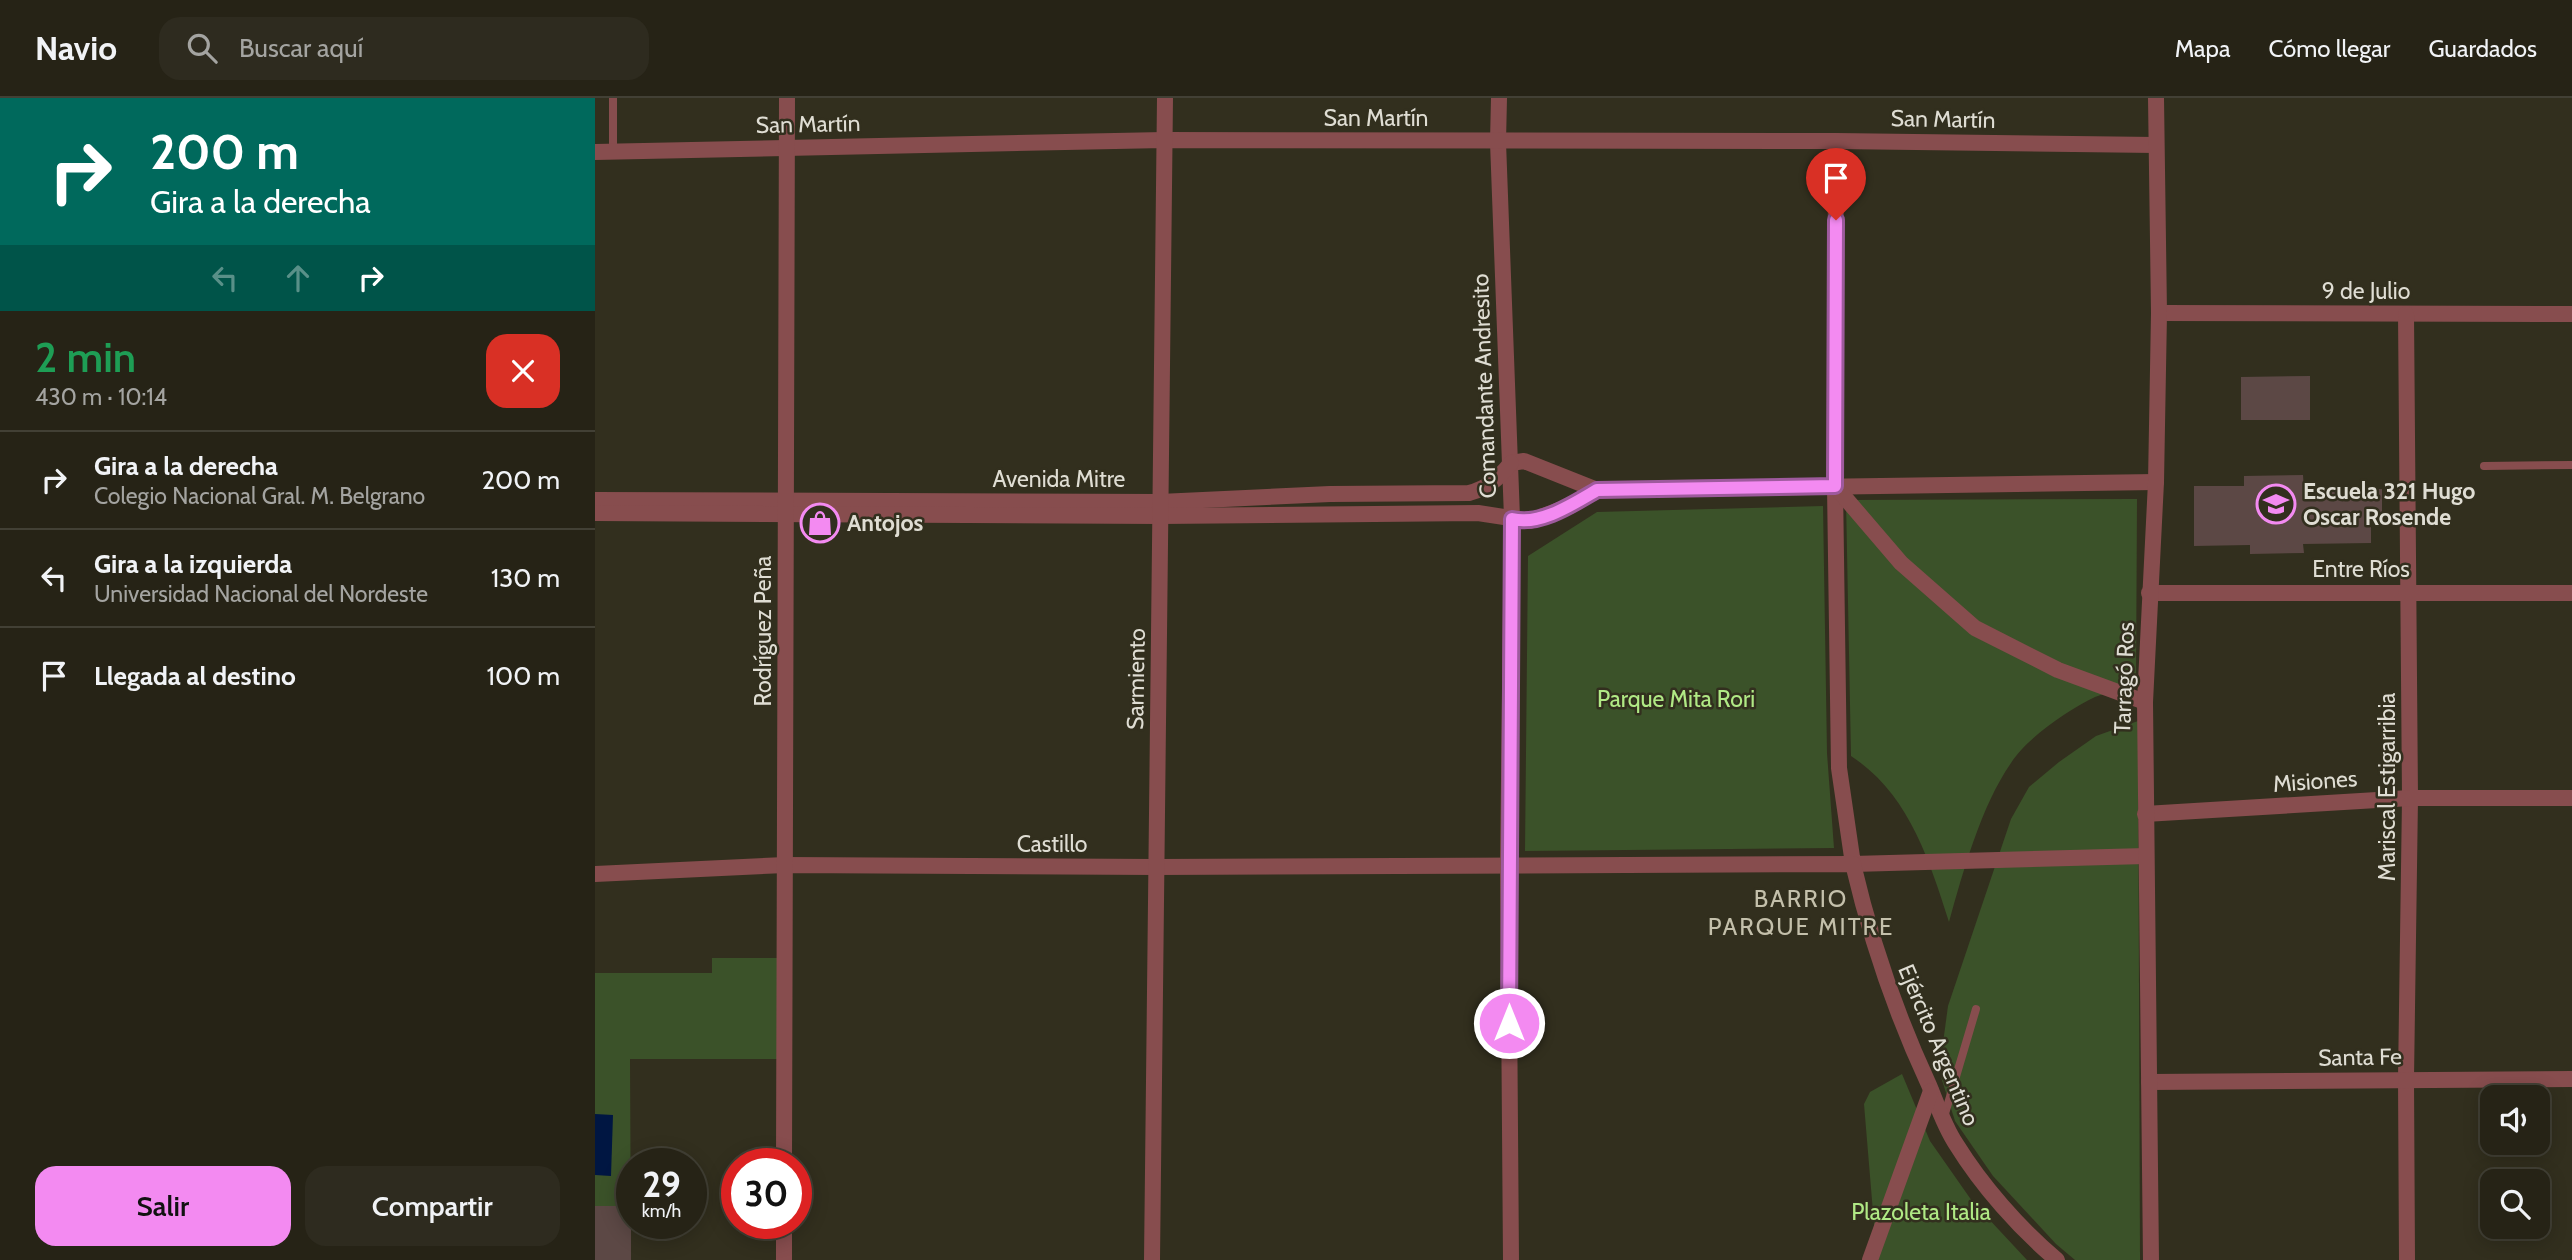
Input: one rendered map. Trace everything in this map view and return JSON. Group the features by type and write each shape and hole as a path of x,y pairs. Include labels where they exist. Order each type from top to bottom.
{"street":[{"name":"Rodríguez Peña","path":"784,1148 787,98"},
{"name":"Sarmiento","path":"1152,1260 1165,98"},
{"name":"Comandante Andresito","path":"1499,98 1498,142 1512,519 1509,865 1511,1260"},
{"name":"Tarragó Ros","path":"2151,1260 2145,702 2156,482 2159,313 2156,98"},
{"name":"San Martín","path":"595,152 1164,140 1836,141 2156,145"},
{"name":"Ejército Argentino","path":"1836,141 1835,486 1839,768 1853,864 1883,975 1912,1050 1956,1144 2000,1202 2057,1260"},
{"name":"9 de Julio","path":"2159,313 2572,314"},
{"name":"Mariscal Estigarribia","path":"2406,314 2410,591 2407,1260"},
{"path":"1511,463 1524,461 1597,490 2156,482"},
{"name":"Avenida Mitre","path":"1160,509 1330,494 1469,493 1485,489 1511,463"},
{"path":"1835,486 1901,563 1975,628 2058,670 2145,702"},
{"name":"Avenida Mitre","path":"595,513 787,508 1160,509 1478,513 1530,521 1570,506 1597,490"},
{"name":"Avenida Mitre","path":"595,500 787,508"},
{"name":"Entre Ríos","path":"2149,593 2572,593"},
{"name":"Misiones","path":"2145,814 2410,798 2572,798"},
{"path":"1509,865 1853,864 2145,856"},
{"name":"Castillo","path":"595,874 785,865 1509,865"},
{"name":"Santa Fe","path":"2149,1082 2572,1079"},
{"path":"1870,1260 1931,1091"},
{"path":"784,1239 784,1260"}],"lane":[{"path":"613,98 613,152"},
{"path":"2484,466 2572,465"},
{"path":"1944,1118 1976,1009"}],"green space":[{"path":"2137,499 2136,684 2095,697 2073,709 2049,725 2018,753 2000,780 1982,819 1949,922 1924,852 1902,808 1871,771 1851,756 1846,500"},
{"name":"Parque Mita Rori","path":"1823,506 1827,753 1834,848 1525,851 1528,556 1597,512"},
{"path":"2138,721 2140,1260 2075,1260 2056,1244 1993,1176 1955,1121 1941,1077 1943,1043 1948,1006 2011,819 2029,787 2096,736"},
{"path":"712,958 779,958 779,1059 630,1059 630,1148 616,1148 616,1239 631,1239 631,1260 595,1260 595,973 712,973"},
{"name":"Plazoleta Italia","path":"1902,1074 1930,1141 1972,1201 2027,1260 1877,1260 1864,1104 1870,1092"}],"water":[{"path":"595,1114 613,1115 611,1176 595,1175"}],"building":[{"path":"2310,376 2310,420 2241,420 2241,377"},
{"path":"2303,475 2304,490 2382,489 2382,520 2371,520 2371,543 2303,544 2304,553 2250,554 2250,545 2194,546 2194,486 2244,486 2244,476"},
{"path":"595,1206 616,1206 616,1239 631,1239 631,1260 595,1260"}],"place":[{"name":"Escuela 321 Hugo Oscar Rosende","path":"2276,504"},
{"name":"Antojos","path":"820,523"}],"district":[{"name":"BARRIO PARQUE MITRE","path":"1801,912"}],"route":[{"path":"1509,1023 1512,519 1530,521 1570,506 1597,490 1835,486 1836,220"}]}
